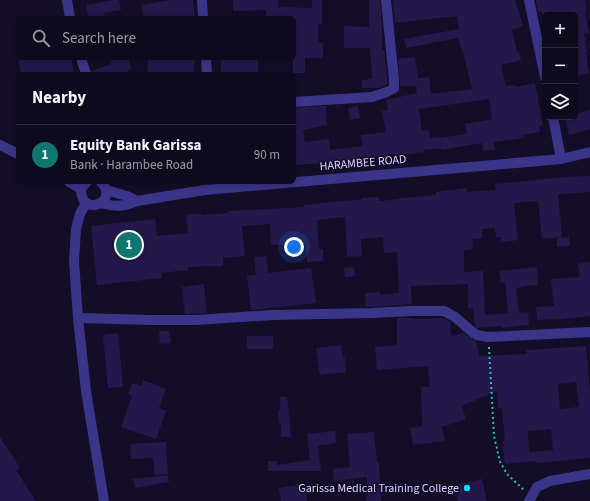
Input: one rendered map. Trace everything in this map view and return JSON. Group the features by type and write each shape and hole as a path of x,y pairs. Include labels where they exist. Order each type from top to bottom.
{"street":[{"path":"67,0 70,16"},
{"path":"202,0 203,16"},
{"path":"296,102 372,97 394,88 386,0"},
{"path":"529,0 542,63"},
{"path":"82,60 85,72"},
{"path":"206,60 207,72"},
{"path":"554,120 562,159"},
{"path":"0,144 16,153"},
{"name":"HARAMBEE ROAD","path":"296,179 562,159 590,152"},
{"name":"HARAMBEE ROAD","path":"86,203 96,205 100,203 116,207 205,186 231,184"},
{"path":"84,186 81,194 86,203 80,214 76,229 74,261 78,318 86,391 104,501"},
{"path":"104,186 137,201"},
{"path":"100,203 104,200 106,195 104,186"},
{"path":"78,318 196,320 273,315 444,311 455,317 477,335 488,337 590,332"},
{"path":"530,499 536,487 550,481 590,474"}],"path":[{"path":"488,337 494,436 500,462 507,474 530,499"}],"building":[{"path":"119,0 121,10 104,13 105,16 89,16 86,5"},
{"path":"170,0 193,0 195,16 144,16 141,5"},
{"path":"233,0 278,0 278,7 312,8 312,0 322,0 322,24 318,24 318,43 323,43 323,58 305,58 305,73 293,72 293,60 296,60 296,16 266,16 266,10 233,11"},
{"path":"369,0 380,0 382,50 384,50 388,84 380,88 362,88 362,80 372,79 370,48 344,48 344,26 369,27"},
{"path":"393,0 515,0 523,26 512,30 517,52 519,52 521,60 501,65 506,86 515,85 516,87 535,83 543,126 539,126 540,132 523,135 524,138 494,142 495,150 483,151 482,143 442,150 441,148 394,156 393,154 363,158 364,162 338,165 338,162 296,165 296,108 326,106 327,125 303,130 305,142 329,139 330,150 363,146 361,135 386,132 382,111 388,110 386,100 417,93 416,86 400,86 398,59 415,57 418,78 429,77 431,94 472,89 458,38 406,48 404,39 459,29 457,16 395,23","holes":["489,99 492,119 465,124 467,134 430,138 429,130 422,131 419,109"]},
{"path":"536,0 585,0 587,11 585,11 589,33 584,34 589,73 578,75 578,12 538,12"},
{"path":"18,60 71,60 74,72 21,72"},
{"path":"110,60 129,60 131,70 126,72 92,72 111,64"},
{"path":"148,60 195,60 194,72 147,72"},
{"path":"221,60 258,60 258,72 221,72"},
{"path":"358,106 360,118 350,120 348,108"},
{"path":"590,110 590,129 569,135 566,120 578,120 578,113"},
{"path":"590,176 590,192 558,194 562,237 542,239 538,201 514,203 518,240 501,242 501,237 496,237 495,228 482,229 482,238 472,239 473,249 464,250 464,272 483,271 485,315 508,313 505,282 501,283 499,271 537,267 538,285 516,288 519,313 528,312 529,325 502,328 502,326 478,328 475,326 473,308 468,309 468,284 411,286 412,304 366,307 365,293 380,292 380,295 399,293 397,252 384,253 383,237 361,239 362,256 347,257 345,217 317,220 319,249 323,249 323,261 307,262 306,243 271,245 270,224 242,226 245,256 223,258 223,266 188,267 188,270 161,273 162,278 97,285 91,226 155,219 157,236 188,233 186,215 304,207 304,205 361,200 361,198 379,197 379,201 400,199 436,195 436,192 467,188 467,192 496,190 495,184"},
{"path":"569,237 570,246 557,247 557,238"},
{"path":"266,256 268,273 311,268 316,303 251,310 247,276 256,275 254,257"},
{"path":"590,262 590,316 555,320 537,320 536,307 554,306 551,279 580,277 578,264"},
{"path":"354,267 355,276 345,277 344,268"},
{"path":"204,284 207,313 185,314 182,287"},
{"path":"397,318 442,318 450,322 451,336 464,333 476,341 479,356 527,354 526,350 586,346 590,394 590,458 537,463 536,461 505,464 502,442 505,441 502,408 498,409 497,391 462,406 466,419 442,427 445,441 413,445 410,428 422,426 421,387 430,387 428,366 377,370 375,347 397,345","holes":["576,382 579,407 560,409 558,384","551,429 553,450 529,452 528,431"]},
{"path":"159,331 169,331 171,343 160,344"},
{"path":"118,333 123,387 108,388 103,335"},
{"path":"247,336 273,336 273,349 247,349"},
{"path":"341,345 343,358 345,358 346,372 320,375 316,348"},
{"path":"143,380 166,389 159,408 166,411 156,439 121,427 132,396 128,394 132,383 141,386"},
{"path":"280,397 287,397 291,437 281,437 281,423 279,423 278,411 280,411"},
{"path":"335,431 336,443 318,446 321,471 268,471 268,461 277,461 277,465 310,460 307,434"},
{"path":"374,432 377,462 379,462 381,501 366,501 367,477 334,481 333,469 350,467 347,434"},
{"path":"0,437 20,468 16,470 36,501 0,501"},
{"path":"166,442 168,474 155,475 153,458 131,459 130,444"},
{"path":"168,475 169,482 135,488 133,479"},
{"path":"482,479 487,501 458,501 455,485"},
{"path":"305,484 307,501 281,501 279,488"}],"place":[{"name":"Equity Bank Garissa","path":"129,245"},
{"name":"Garissa Medical Training College","path":"467,488"}]}
